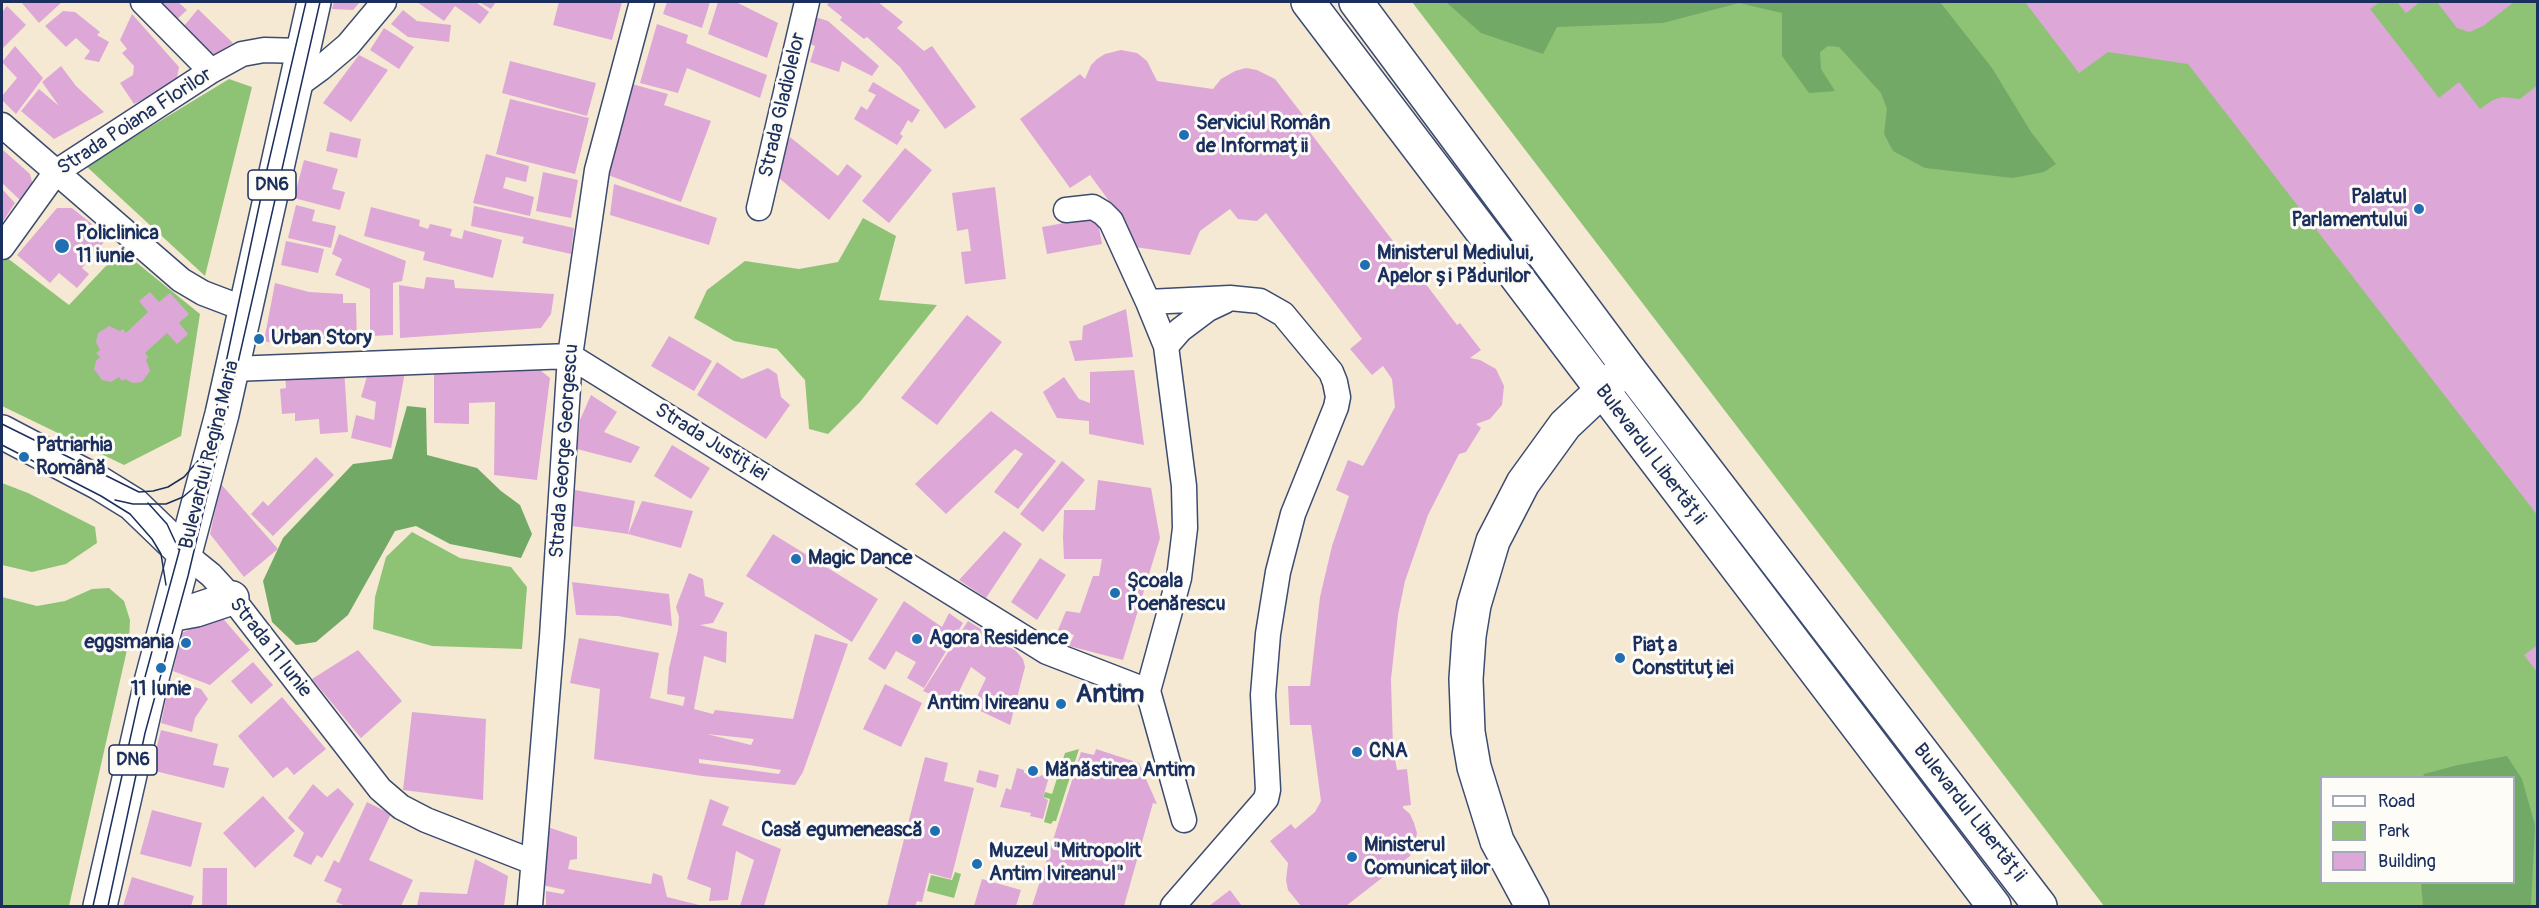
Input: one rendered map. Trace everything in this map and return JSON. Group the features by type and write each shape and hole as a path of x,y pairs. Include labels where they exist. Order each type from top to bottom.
{"main road":[{"name":"Bulevardul Regina Maria","path":"100,906 144,709 232,369 314,2"},
{"name":"Bulevardul Libertății","path":"1308,2 1600,390 1994,906"},
{"name":"Bulevardul Libertății","path":"1356,2 1628,368 2040,906"},
{"path":"1532,906 1510,869 1486,812 1474,767 1468,732 1466,679 1474,605 1494,541 1523,483 1565,425 1600,390 1628,368"},
{"name":"Strada 11 Iunie","path":"2,432 134,504 185,554"},
{"path":"169,615 196,610 232,598"},
{"path":"1506,906 1510,869"}],"street":[{"path":"143,2 211,71"},
{"path":"295,87 321,69 341,51 365,27 384,2"},
{"name":"Strada George Georgescu","path":"530,906 552,637 570,356 597,170 642,2"},
{"name":"Strada Gladiolelor","path":"759,208 807,2"},
{"name":"Strada Poiana Florilor","path":"2,248 56,172 211,71 242,54 264,50 303,51"},
{"path":"2,125 181,280 203,293 245,309"},
{"path":"1066,210 1093,207 1111,221 1166,346 1184,486 1185,528 1179,578 1148,691 1184,820"},
{"path":"1148,302 1230,298 1260,301 1283,314 1331,372 1338,398 1293,514 1278,572 1268,634 1263,695 1268,790 1266,798 1173,906"},
{"path":"1166,346 1180,330 1208,309 1230,298"},
{"path":"232,369 570,356"},
{"name":"Strada Justiției","path":"570,356 1047,652 1148,691"},
{"name":"Strada 11 Iunie","path":"185,554 211,575 232,598 380,789 401,807 426,820 533,862"}],"green space":[{"path":"1412,2 2537,2 2537,906 2104,906"},
{"path":"1446,2 1940,2 1992,68 2031,132 2056,164 2044,172 2013,178 1925,168 1893,151 1884,134 1887,109 1881,93 1839,47 1828,46 1820,52 1821,69 1835,91 1809,93 1782,56 1782,13 1739,3 1663,23 1557,27 1543,54 1481,33"},
{"path":"229,79 252,87 205,276 86,166"},
{"path":"863,218 896,236 879,300 937,305 860,402 828,434 809,429 805,380 777,349 734,341 694,318 707,290 745,261 799,269 838,262"},
{"path":"121,250 200,314 181,436 124,465 2,406 2,263 6,257 69,305"},
{"path":"407,406 426,408 427,455 477,468 520,505 532,534 521,558 450,544 416,526 395,531 348,615 316,642 296,645 272,622 263,581 283,538 353,464 392,459"},
{"path":"2,483 28,493 95,527 97,543 66,564 32,572 2,565"},
{"path":"412,532 460,558 511,567 527,587 522,649 432,646 373,629 375,597 386,557"},
{"path":"109,588 124,601 130,620 129,641 69,906 2,906 2,597 37,606 65,601 92,589"},
{"path":"1079,749 1056,821 1051,824 1044,822 1050,799 1043,797 1045,792 1052,794 1065,753"},
{"path":"2507,756 2522,779 2535,825 2531,906 2423,906 2421,884 2515,884 2515,776 2423,776 2458,765"},
{"path":"955,872 961,874 954,898 927,891 931,875 952,880"}],"building":[{"path":"21,2 62,2 39,23"},
{"path":"147,2 178,2 187,10 171,25"},
{"path":"334,2 360,2 353,10 332,9"},
{"path":"417,2 476,2 489,12 480,24 455,6 444,21"},
{"path":"479,2 496,2 491,9"},
{"path":"559,2 622,2 612,40 553,25"},
{"path":"667,2 710,2 702,28 663,14"},
{"path":"718,2 736,2 778,23 767,58 708,34"},
{"path":"829,2 878,2 903,22 897,28 924,51 932,46 976,107 945,129 900,67 867,37 864,39 840,20 842,17 827,5"},
{"name":"Palatul Parlamentului","path":"2025,2 2380,2 2370,9 2439,98 2459,82 2480,109 2502,97 2520,99 2538,85 2538,516 2188,64 2108,52 2079,73"},
{"path":"2397,2 2420,2 2406,13"},
{"path":"2437,2 2514,2 2483,26 2469,32 2457,28"},
{"path":"7,6 26,25 2,49 2,12"},
{"path":"198,9 233,43 208,59 185,37 189,29 184,26"},
{"path":"403,10 417,21 451,25 449,42 408,37 391,24"},
{"path":"63,11 75,12 100,32 97,35 109,42 99,62 84,59 90,51 76,38 66,47 45,26"},
{"path":"132,14 179,67 176,83 134,104 120,83 133,75 134,66 122,53 127,49 120,40"},
{"path":"815,17 828,21 879,66 872,76 842,61 839,72 810,62 815,46 808,43"},
{"path":"657,24 688,35 686,43 767,75 760,98 687,68 678,93 640,83"},
{"path":"384,28 414,47 399,69 370,50"},
{"path":"15,46 43,78 16,114 2,100 2,96 17,78 2,62"},
{"path":"1121,50 1137,53 1147,61 1157,81 1213,89 1221,79 1246,68 1257,70 1275,79 1313,128 1309,131 1457,325 1460,323 1481,350 1470,358 1480,360 1496,369 1504,386 1502,405 1490,419 1476,424 1481,428 1466,452 1459,454 1428,515 1405,581 1398,615 1391,679 1393,748 1397,770 1407,769 1411,805 1403,806 1403,808 1410,814 1414,823 1417,833 1415,844 1410,856 1346,906 1301,906 1288,890 1286,880 1288,863 1270,841 1291,824 1295,829 1315,812 1321,801 1311,725 1290,725 1288,686 1310,686 1320,597 1332,546 1349,496 1336,490 1348,460 1363,466 1395,407 1392,379 1383,366 1372,375 1350,349 1362,339 1266,213 1257,221 1238,219 1230,209 1200,231 1190,255 1128,246 1126,224 1090,175 1070,188 1020,119 1080,74 1085,79 1091,65 1097,59 1105,54"},
{"path":"359,55 388,70 351,122 323,103"},
{"path":"510,61 596,83 587,116 502,93"},
{"path":"61,66 76,86 104,112 54,139 21,111 39,89 59,106 42,82"},
{"path":"873,82 920,110 912,123 908,120 900,134 903,136 897,145 854,119 861,106 867,110 876,95 868,91"},
{"path":"632,84 668,94 664,105 711,121 681,202 608,175"},
{"path":"510,99 589,118 575,174 496,154"},
{"path":"330,132 361,139 357,158 326,151"},
{"path":"790,137 838,176 847,164 862,176 829,220 773,173"},
{"path":"905,148 932,170 889,223 862,201"},
{"path":"3,150 30,174 33,186 21,201 2,183"},
{"path":"486,154 529,166 526,182 506,177 503,188 534,197 530,216 473,203"},
{"path":"304,160 338,169 332,189 345,192 340,210 294,198"},
{"path":"543,172 578,180 571,218 536,211"},
{"path":"614,184 717,218 709,245 610,215"},
{"path":"995,187 1006,279 965,284 961,252 971,251 968,229 957,231 952,193"},
{"path":"2,189 15,203 2,223"},
{"path":"296,205 315,210 312,221 336,226 331,248 288,238"},
{"path":"474,206 574,228 571,254 522,243 524,237 471,226"},
{"path":"371,207 420,220 419,226 428,229 430,224 452,229 450,236 462,239 464,230 502,240 493,278 423,260 425,252 364,236"},
{"name":"Policlinica 11 iunie","path":"57,208 72,208 108,237 82,268 89,274 77,288 59,273 50,283 17,255"},
{"path":"1097,217 1102,244 1047,254 1042,227"},
{"path":"339,234 406,261 402,281 393,283 393,335 370,336 370,289 335,275 342,259 332,254"},
{"path":"286,241 324,249 318,273 281,265"},
{"path":"426,277 454,280 455,288 554,294 551,314 541,328 400,338 399,285 424,289"},
{"path":"275,283 309,292 343,294 343,303 356,303 357,343 281,345 264,341"},
{"path":"150,292 159,302 170,293 189,314 179,323 188,334 177,344 167,333 145,353 148,357 146,360 150,371 142,382 133,383 125,379 122,381 119,377 111,382 102,380 94,369 100,357 96,353 100,350 96,342 98,333 109,326 120,331 123,329 126,333 148,312 139,301"},
{"path":"1126,309 1133,357 1075,361 1069,341 1082,340 1083,326"},
{"path":"967,315 1002,342 937,425 901,398"},
{"path":"669,336 712,361 694,391 651,366"},
{"path":"717,362 742,379 768,368 777,374 781,397 790,405 766,439 697,395"},
{"path":"344,367 348,432 320,434 319,419 295,421 295,413 282,414 280,389 286,388 285,371"},
{"path":"540,370 550,378 537,480 494,475 495,402 469,403 469,424 434,423 434,373"},
{"path":"1134,370 1144,445 1089,434 1089,421 1057,418 1043,392 1064,377 1079,399 1090,403 1090,372"},
{"path":"405,372 391,448 351,438 356,415 374,420 376,402 361,397 368,373"},
{"path":"591,395 617,412 604,432 640,447 631,463 577,449 580,420"},
{"path":"991,411 1056,461 1018,509 994,492 1023,454 1015,449 946,514 915,484"},
{"path":"672,445 710,468 691,499 654,476"},
{"path":"316,457 334,475 273,536 251,514 263,501 268,506"},
{"path":"1062,461 1085,480 1043,532 1020,514"},
{"name":"Şcoala Poenărescu","path":"1098,480 1151,488 1160,538 1123,660 1069,646 1074,635 1058,630 1066,611 1080,613 1093,576 1099,576 1102,559 1064,559 1063,538 1064,510 1095,510"},
{"path":"221,484 278,549 244,577 210,534"},
{"path":"575,490 635,501 628,534 572,526"},
{"path":"642,501 693,511 681,548 628,534"},
{"path":"1004,531 1022,544 986,598 959,580"},
{"path":"773,534 878,599 852,642 746,576"},
{"path":"1040,558 1066,575 1037,620 1011,602"},
{"path":"689,573 703,579 705,596 724,603 713,623 700,625 727,632 726,663 704,656 694,709 713,714 715,710 793,719 815,634 848,644 803,772 795,785 702,776 594,759 600,689 570,683 579,638 659,653 650,698 683,706 685,697 667,694 669,668 678,630 679,617 676,607","holes":["707,734 754,739 751,745","699,759 749,765 781,770 779,774 699,763"]},
{"path":"572,582 669,594 672,626 618,616 576,615"},
{"name":"Agora Residence","path":"904,601 942,627 949,613 963,623 924,688 907,678 916,662 896,651 885,670 868,659"},
{"path":"220,615 250,650 210,685 173,671 182,633"},
{"path":"968,621 1016,651 1023,659 1025,667 1010,725 972,707 986,678 971,667 953,704 923,691"},
{"path":"2538,645 2538,673 2524,655"},
{"path":"358,650 402,701 361,738 312,679"},
{"path":"253,662 273,685 251,704 231,681"},
{"path":"170,680 201,689 208,699 195,718 192,732 161,723"},
{"path":"885,684 922,703 901,747 863,729"},
{"path":"282,697 326,749 294,775 287,767 273,778 238,736"},
{"path":"412,712 486,719 483,800 403,790"},
{"path":"161,730 218,744 213,765 229,768 224,788 151,770"},
{"path":"1096,749 1139,763 1157,804 1153,803 1124,906 1032,906 1081,752 1094,755"},
{"name":"Casă egumenească","path":"925,757 948,763 944,781 974,788 951,879 929,873 922,902 917,901 915,906 887,906"},
{"path":"1017,768 1024,770 1024,773 1049,777 1043,797 1048,800 1043,819 1030,816 1031,813 1000,807 1006,788 1011,790"},
{"path":"979,770 999,775 996,788 976,782"},
{"path":"313,784 327,797 338,788 354,804 322,858 317,855 311,865 293,856 304,833 288,818"},
{"path":"263,796 295,831 255,868 223,833"},
{"path":"710,799 729,807 722,825 781,849 764,906 740,906 754,860 736,851 728,900 709,901 711,888 687,879"},
{"path":"367,802 391,814 369,860 413,880 401,906 346,906 336,902 342,889 324,881 334,860 339,863"},
{"path":"152,810 202,823 191,867 140,854"},
{"path":"542,825 577,837 577,859 570,860 568,869 651,884 653,873 662,876 667,897 703,906 546,906 546,891 563,894 565,890 537,884"},
{"path":"475,859 508,876 504,906 417,906 420,892 467,894"},
{"path":"203,868 227,868 227,906 202,906"},
{"path":"132,877 194,896 191,906 123,906"},
{"path":"982,879 1021,890 1016,906 974,906"},
{"path":"1230,890 1242,906 1209,906"}],"tram line":[{"path":"93,906 139,699 210,438 265,178 306,2"},
{"path":"108,906 145,733 188,576 320,2"},
{"path":"2,424 139,492 168,487 184,477 203,455"},
{"path":"2,445 101,496 130,514 152,539 161,554 166,585"},
{"path":"115,500 133,504 166,504 183,497 196,486"},
{"path":"148,503 167,524 179,550"}],"place":[{"name":"Serviciul Român de Informații","path":"1184,135"},
{"name":"Palatul Parlamentului","path":"2419,209"},
{"name":"Policlinica 11 iunie","path":"62,246"},
{"name":"Ministerul Mediului, Apelor și Pădurilor","path":"1365,265"},
{"name":"Urban Story","path":"259,339"},
{"name":"Patriarhia Română","path":"24,457"},
{"name":"Magic Dance","path":"796,559"},
{"name":"Şcoala Poenărescu","path":"1115,593"},
{"name":"Agora Residence","path":"917,639"},
{"name":"eggsmania","path":"186,643"},
{"name":"Piața Constituției","path":"1620,658"},
{"name":"11 Iunie","path":"161,668"},
{"name":"Antim Ivireanu","path":"1061,704"},
{"name":"CNA","path":"1357,752"},
{"name":"Mănăstirea Antim","path":"1033,771"},
{"name":"Casă egumenească","path":"935,831"},
{"name":"Ministerul Comunicațiilor","path":"1352,857"},
{"name":"Muzeul \"Mitropolit Antim Ivireanul\"","path":"977,864"}],"district":[{"name":"Antim","path":"1110,695"}]}
